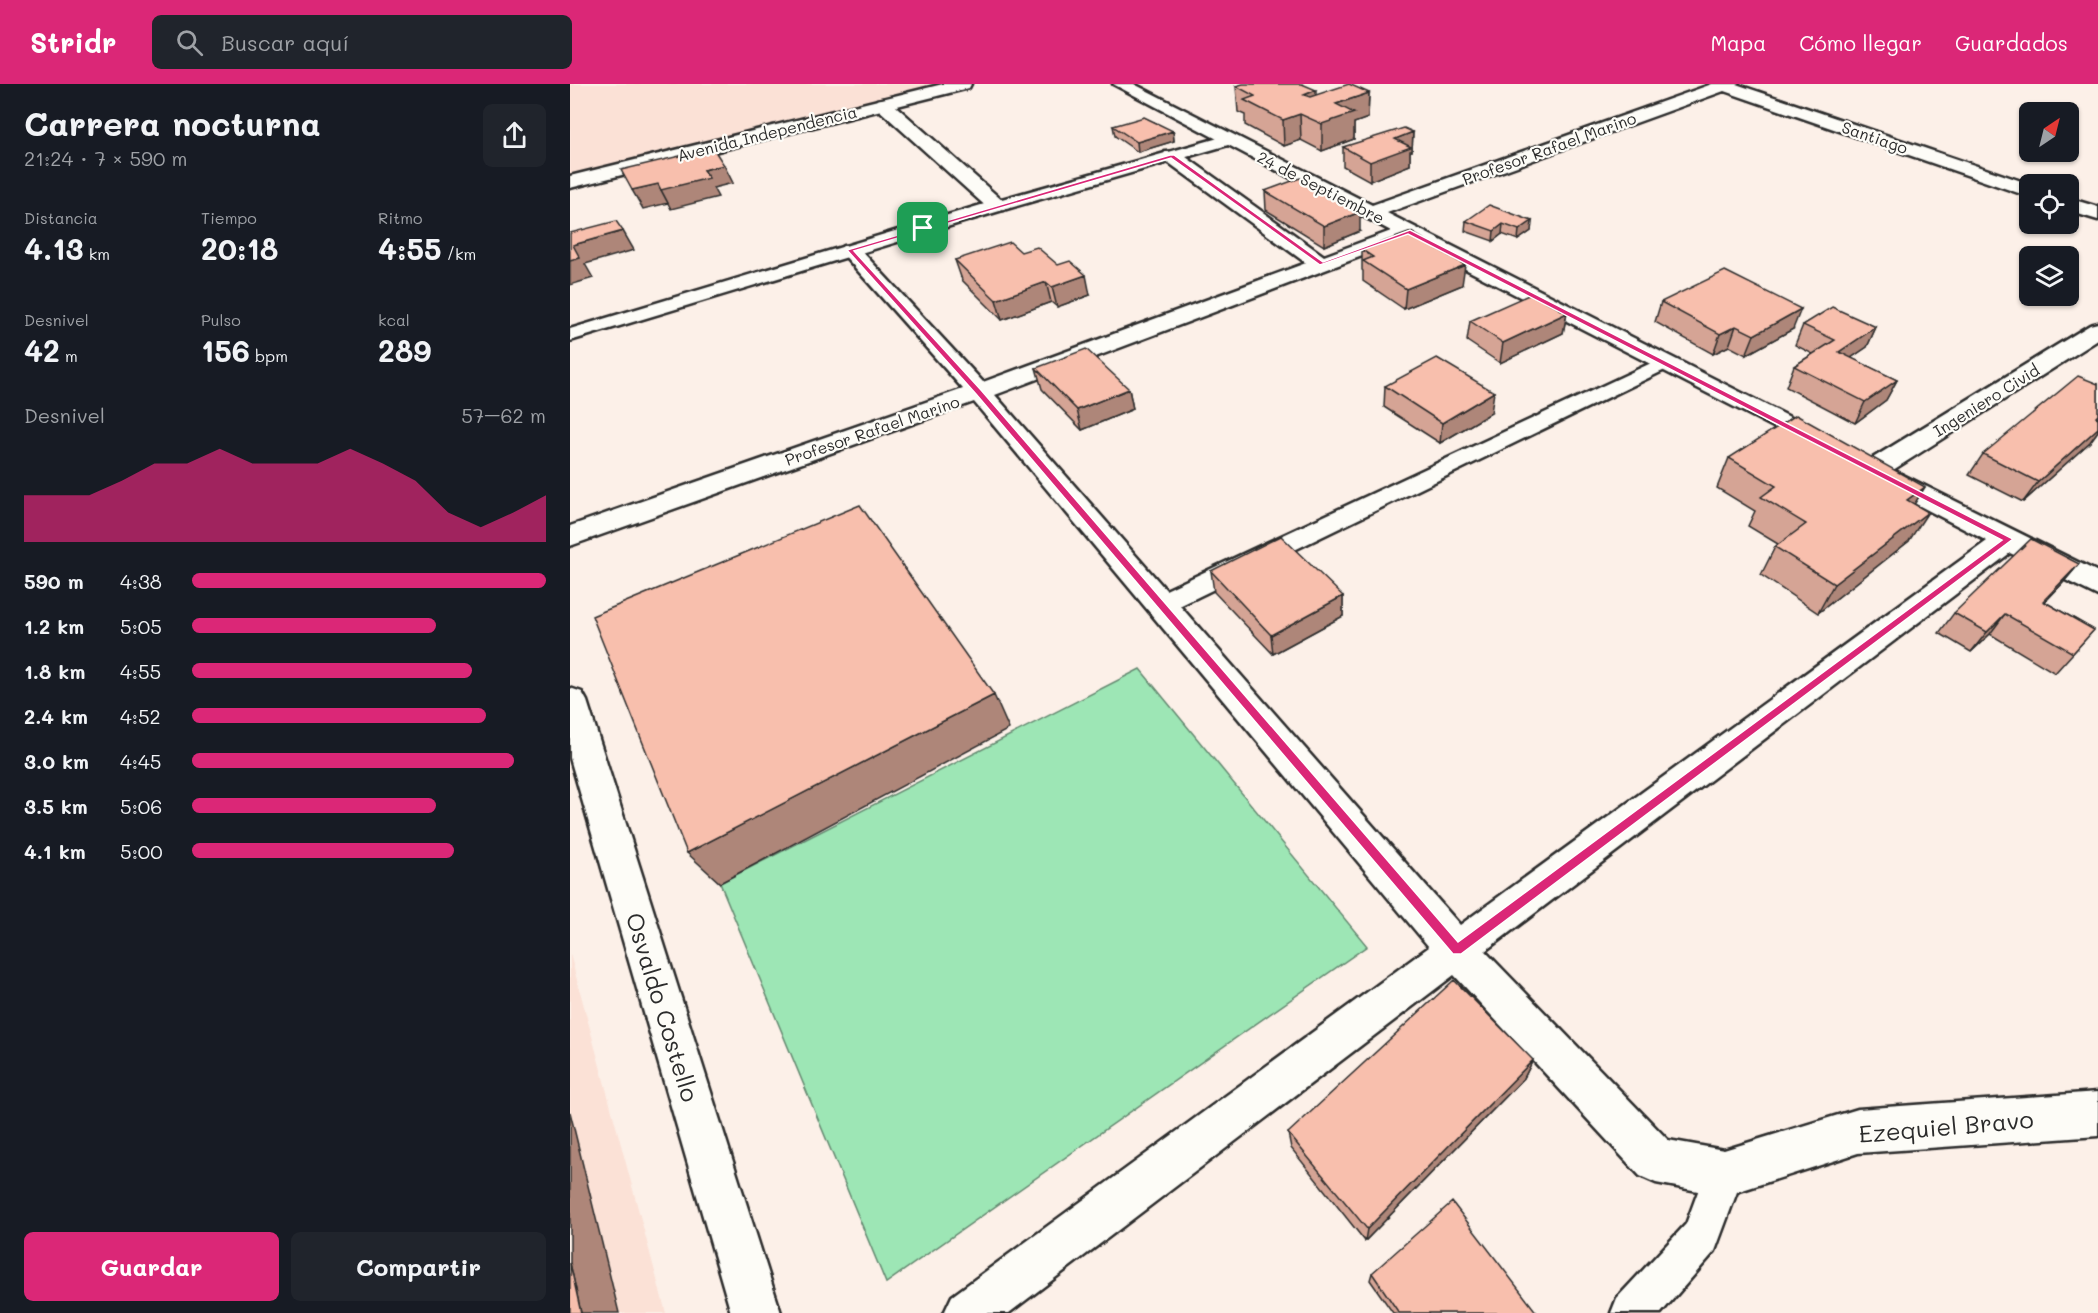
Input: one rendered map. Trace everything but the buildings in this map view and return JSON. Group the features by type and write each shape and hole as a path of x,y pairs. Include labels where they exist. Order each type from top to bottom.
{"street":[{"name":"Avenida Independencia","path":"570,182 963,84"},
{"name":"24 de Septiembre","path":"1120,84 2098,585"},
{"name":"Santiago","path":"1724,84 2019,187"},
{"name":"Profesor Rafael Marino","path":"1370,212 1724,84"},
{"path":"882,104 996,206"},
{"path":"1172,156 1323,264"},
{"path":"2079,208 2098,214"},
{"name":"Profesor Rafael Marino","path":"570,536 979,392 1408,232"},
{"path":"850,250 979,392 1457,950"},
{"name":"Ingeniero Civid","path":"1856,461 2098,330"},
{"path":"969,1313 2009,539"},
{"name":"Osvaldo Costello","path":"570,701 756,1313"},
{"name":"Ezequiel Bravo","path":"1457,950 1656,1160 1724,1173 1858,1131 2098,1114"}],"lane":[{"path":"570,334 996,206 1229,140"},
{"path":"1160,604 1664,363"},
{"path":"1632,1313 1701,1237 1724,1173"}],"shaded area":[{"path":"570,84 938,84 570,176"},
{"path":"570,954 666,1313 570,1313"}],"green space":[{"path":"1140,669 1367,946 886,1283 720,883"}],"route":[{"path":"1172,156 1323,264 1408,232 2009,539 1457,950 979,392 850,250 923,228 1172,156"}]}
